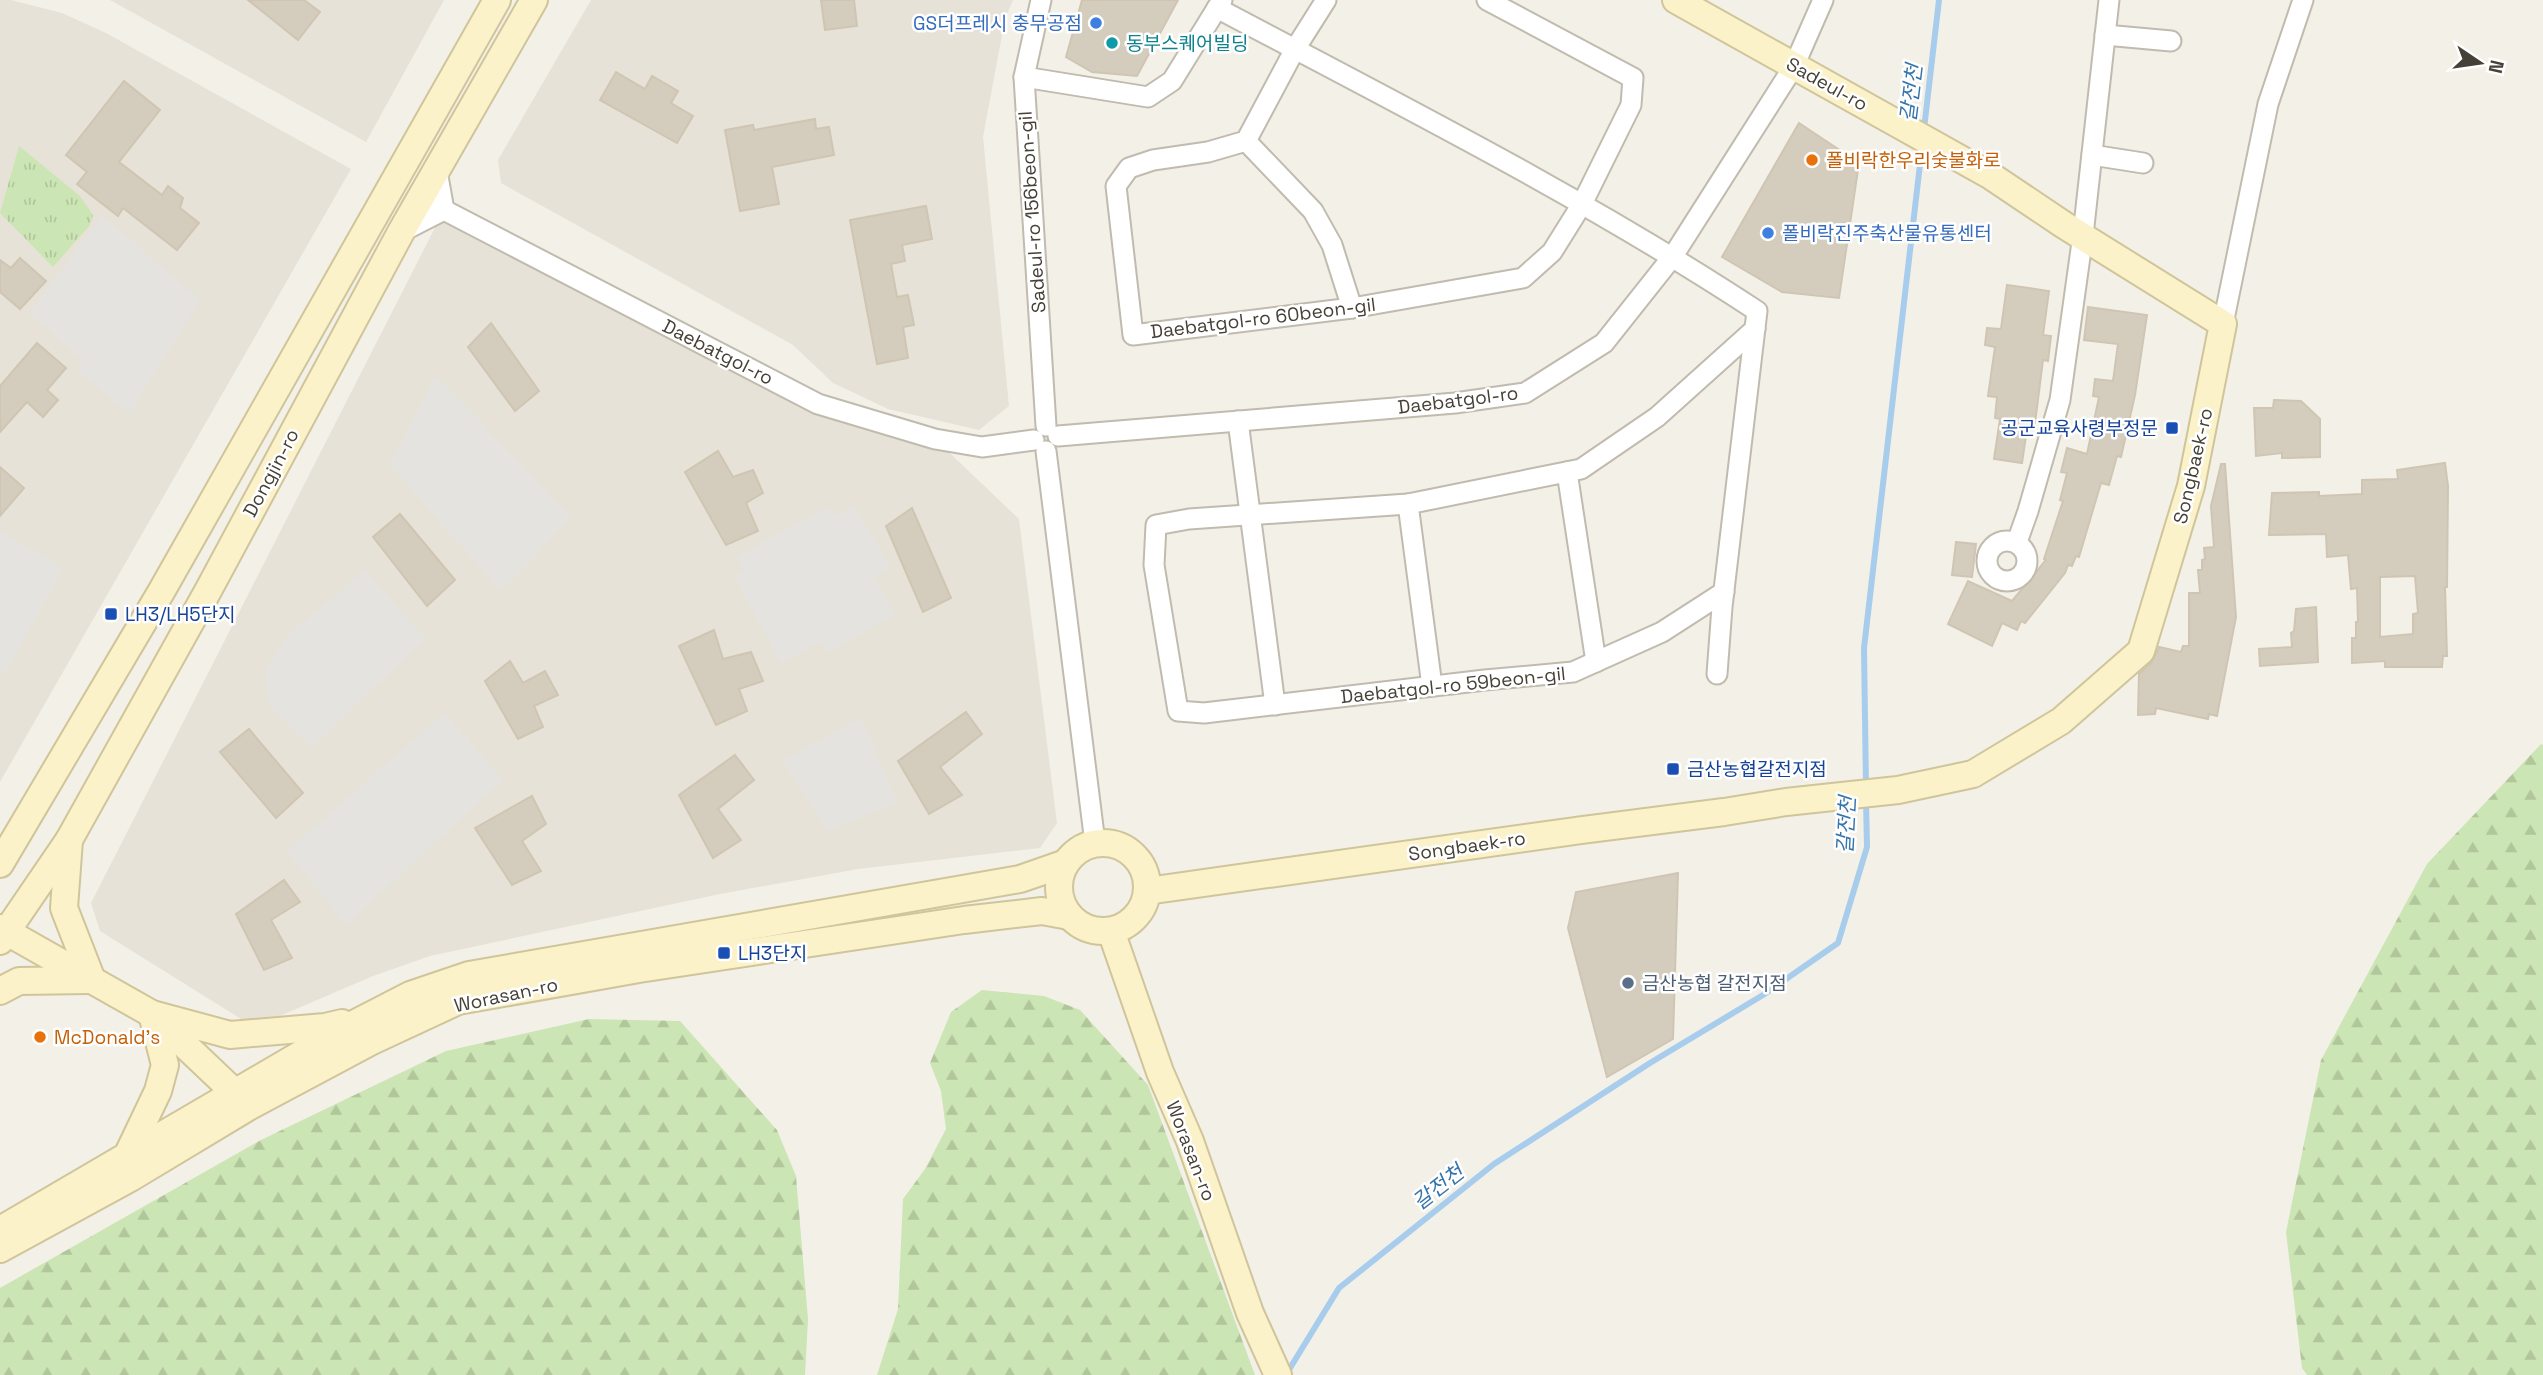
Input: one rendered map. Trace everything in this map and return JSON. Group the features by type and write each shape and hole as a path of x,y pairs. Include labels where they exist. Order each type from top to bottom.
{"street":[{"name":"Dongjin-ro","path":"0,864 161,592 497,0"},
{"name":"Dongjin-ro","path":"2,933 69,840 209,590 401,232 432,205 437,171 534,0"},
{"name":"Sadeul-ro 156beon-gil","path":"1041,0 1024,77 1046,438 1095,844"},
{"path":"1326,0 1295,49 1246,141 1313,211 1332,246 1352,308"},
{"name":"Daebatgol-ro 60beon-gil","path":"1246,141 1208,152 1153,160 1129,167 1116,186 1133,335 1352,308 1523,278 1552,252 1582,204 1631,105 1633,78 1487,0"},
{"name":"Sadeul-ro","path":"1676,0 1991,176 2223,324"},
{"name":"Daebatgol-ro","path":"432,205 818,404 935,439 982,447 1046,438 1455,403 1525,393 1604,343 1673,256 1794,66 1823,0"},
{"path":"2017,542 2060,400 2083,236 2109,0"},
{"name":"Songbaek-ro","path":"1147,891 1786,802 1898,790 1973,774 2061,721 2141,651 2192,486 2268,104 2303,0"},
{"path":"1024,77 1148,97 1172,81 1220,4 1295,49 1673,256 1757,311 1717,674"},
{"path":"2105,35 2171,41"},
{"path":"2092,155 2143,163"},
{"path":"1249,515 1408,504 1581,469 1657,417 1755,329"},
{"path":"1238,421 1275,705"},
{"path":"1567,472 1596,662"},
{"path":"1408,504 1432,686"},
{"name":"Daebatgol-ro 59beon-gil","path":"1249,515 1189,519 1156,525 1154,565 1178,711 1204,713 1573,672 1662,632 1724,592"},
{"path":"69,840 64,908 92,979"},
{"path":"1095,844 1118,845 1137,858 1143,868 1147,891 1145,902 1131,921 1111,931 1087,929 1069,916 1062,906 1058,884 1066,863 1074,853 1095,844"},
{"path":"0,1230 127,1156 243,1099 370,1016 410,995 469,975 1020,879 1066,863"},
{"name":"Worasan-ro","path":"0,1249 132,1177 243,1099 458,1002 639,969 964,919 1042,911 1069,916"},
{"name":"Worasan-ro","path":"1111,931 1160,1072 1190,1141 1250,1313 1277,1372"},
{"path":"2,933 92,979 152,1014 243,1099"},
{"path":"0,991 19,981 92,979"},
{"path":"152,1014 230,1035 325,1027 370,1016"},
{"path":"127,1156 158,1091 165,1065 152,1014"}],"shaded area":[{"path":"0,0 11,0 62,13 106,33 351,169 0,782"},
{"path":"110,0 444,0 366,142"},
{"path":"591,0 1013,0 1005,19 983,137 1009,406 979,430 888,409 833,383 793,345 501,183 498,160"},
{"path":"444,210 818,404 935,439 1019,519 1057,823 1040,848 858,869 720,894 430,956 373,976 254,1027 100,931 91,903"},
{"path":"102,215 200,300 129,414 79,371 83,360 29,313"},
{"path":"436,376 571,517 501,591 390,465"},
{"path":"855,505 889,567 874,576 895,615 827,652 820,641 781,663 735,577 745,571 737,557 827,507 837,516"},
{"path":"0,531 63,568 5,673 0,670"},
{"path":"365,570 426,639 312,747 269,707 266,669 288,635"},
{"path":"444,713 503,780 346,925 287,851"},
{"path":"861,718 897,802 828,831 783,761"}],"green space":[{"path":"19,146 80,196 93,215 90,225 53,267 0,213"},
{"path":"2541,744 2543,1375 2307,1375 2302,1368 2286,1232 2321,1060 2427,864"},
{"path":"982,990 1044,996 1080,1010 1148,1085 1255,1375 877,1375 898,1309 903,1199 925,1169 946,1129 941,1091 930,1063 951,1012"},
{"path":"589,1019 680,1021 777,1130 796,1176 808,1319 805,1375 0,1375 0,1288 261,1140 446,1051"}],"building":[{"path":"248,0 304,0 320,12 298,40"},
{"path":"821,0 854,0 857,26 825,30"},
{"name":"동부스퀘어빌딩","path":"1082,0 1178,0 1137,76 1092,72 1066,57"},
{"path":"616,72 645,89 652,76 678,91 671,103 693,116 677,143 600,100"},
{"path":"124,81 160,110 119,162 162,195 168,186 183,198 180,208 199,223 177,250 123,208 118,216 77,184 87,172 66,155"},
{"path":"815,119 816,129 829,127 834,155 772,167 779,204 740,211 725,130 753,125 754,130"},
{"path":"1799,123 1859,163 1839,298 1782,292 1722,257"},
{"path":"926,206 932,239 902,245 905,261 891,264 897,297 908,295 914,325 903,327 908,358 877,364 850,220"},
{"path":"20,258 46,281 20,309 0,292 0,260 11,268"},
{"path":"2007,285 2049,291 2043,335 2051,336 2048,361 2043,360 2035,423 2028,422 2022,463 1994,459 2000,419 1995,418 1997,397 1988,396 1995,347 1985,345 1987,328 2001,329"},
{"path":"2088,307 2147,315 2135,395 2121,457 2117,456 2109,485 2101,483 2079,557 2076,556 2072,566 2068,565 2065,573 2025,623 2021,621 2017,630 2002,623 1992,646 1948,624 1968,581 2012,601 2046,560 2044,559 2063,501 2060,500 2067,473 2061,472 2067,448 2087,454 2099,397 2093,396 2095,379 2113,381 2118,344 2084,340"},
{"path":"491,323 539,391 515,411 468,347"},
{"path":"37,343 66,368 47,390 58,400 43,417 27,402 0,432 0,386"},
{"path":"2274,400 2301,401 2320,419 2320,457 2282,458 2282,453 2256,456 2254,408 2273,408"},
{"path":"718,451 733,477 753,470 763,493 746,503 758,531 726,545 685,472"},
{"path":"2445,463 2448,486 2445,587 2447,656 2443,656 2442,667 2385,667 2385,661 2352,663 2352,638 2356,638 2358,622 2357,588 2351,589 2348,555 2327,557 2326,534 2269,535 2272,493 2319,492 2319,496 2362,494 2362,480 2398,479 2397,470","holes":["2415,576 2418,613 2413,614 2413,634 2380,637 2380,577"]},
{"path":"2221,464 2225,464 2236,617 2217,716 2209,714 2208,719 2156,708 2155,714 2138,715 2139,674 2152,662 2159,647 2181,652 2183,646 2189,646 2189,593 2200,593 2198,570 2202,570 2202,560 2205,559 2204,548 2214,547 2211,506"},
{"path":"0,467 24,488 0,516"},
{"path":"912,508 951,598 923,612 886,526"},
{"path":"400,514 455,580 427,606 373,537"},
{"path":"1956,542 1976,544 1972,577 1952,575"},
{"path":"2316,607 2318,662 2260,666 2259,649 2292,647 2291,633 2294,631 2296,609"},
{"path":"714,630 723,659 751,652 763,681 739,689 747,711 716,725 679,646"},
{"path":"510,661 523,683 545,671 558,695 534,706 543,727 518,739 485,681"},
{"path":"966,712 982,734 940,767 962,795 929,814 898,761"},
{"path":"249,729 303,793 276,818 220,752"},
{"path":"735,755 754,780 718,809 741,840 713,858 679,795"},
{"path":"532,796 546,824 522,841 541,871 512,885 475,828"},
{"name":"금산농협 갈전지점","path":"1678,873 1673,1039 1607,1077 1568,928 1576,892"},
{"path":"284,880 300,902 271,920 292,958 264,970 236,914"}],"waterway":[{"name":"갈전천","path":"1924,129 1939,0"},
{"name":"갈전천","path":"1866,787 1864,648 1922,147"},
{"name":"갈전천","path":"1287,1373 1339,1288 1494,1164 1650,1063 1763,995 1838,943 1867,847 1866,801"}],"place":[{"name":"GS더프레시 충무공점","path":"1096,23"},
{"name":"동부스퀘어빌딩","path":"1112,43"},
{"name":"폴비락한우리숯불화로","path":"1812,160"},
{"name":"폴비락진주축산물유통센터","path":"1768,233"},
{"name":"공군교육사령부정문","path":"2172,428"},
{"name":"LH3/LH5단지","path":"111,614"},
{"name":"금산농협갈전지점","path":"1673,769"},
{"name":"LH3단지","path":"724,953"},
{"name":"금산농협 갈전지점","path":"1628,983"},
{"name":"McDonald's","path":"40,1037"}]}
